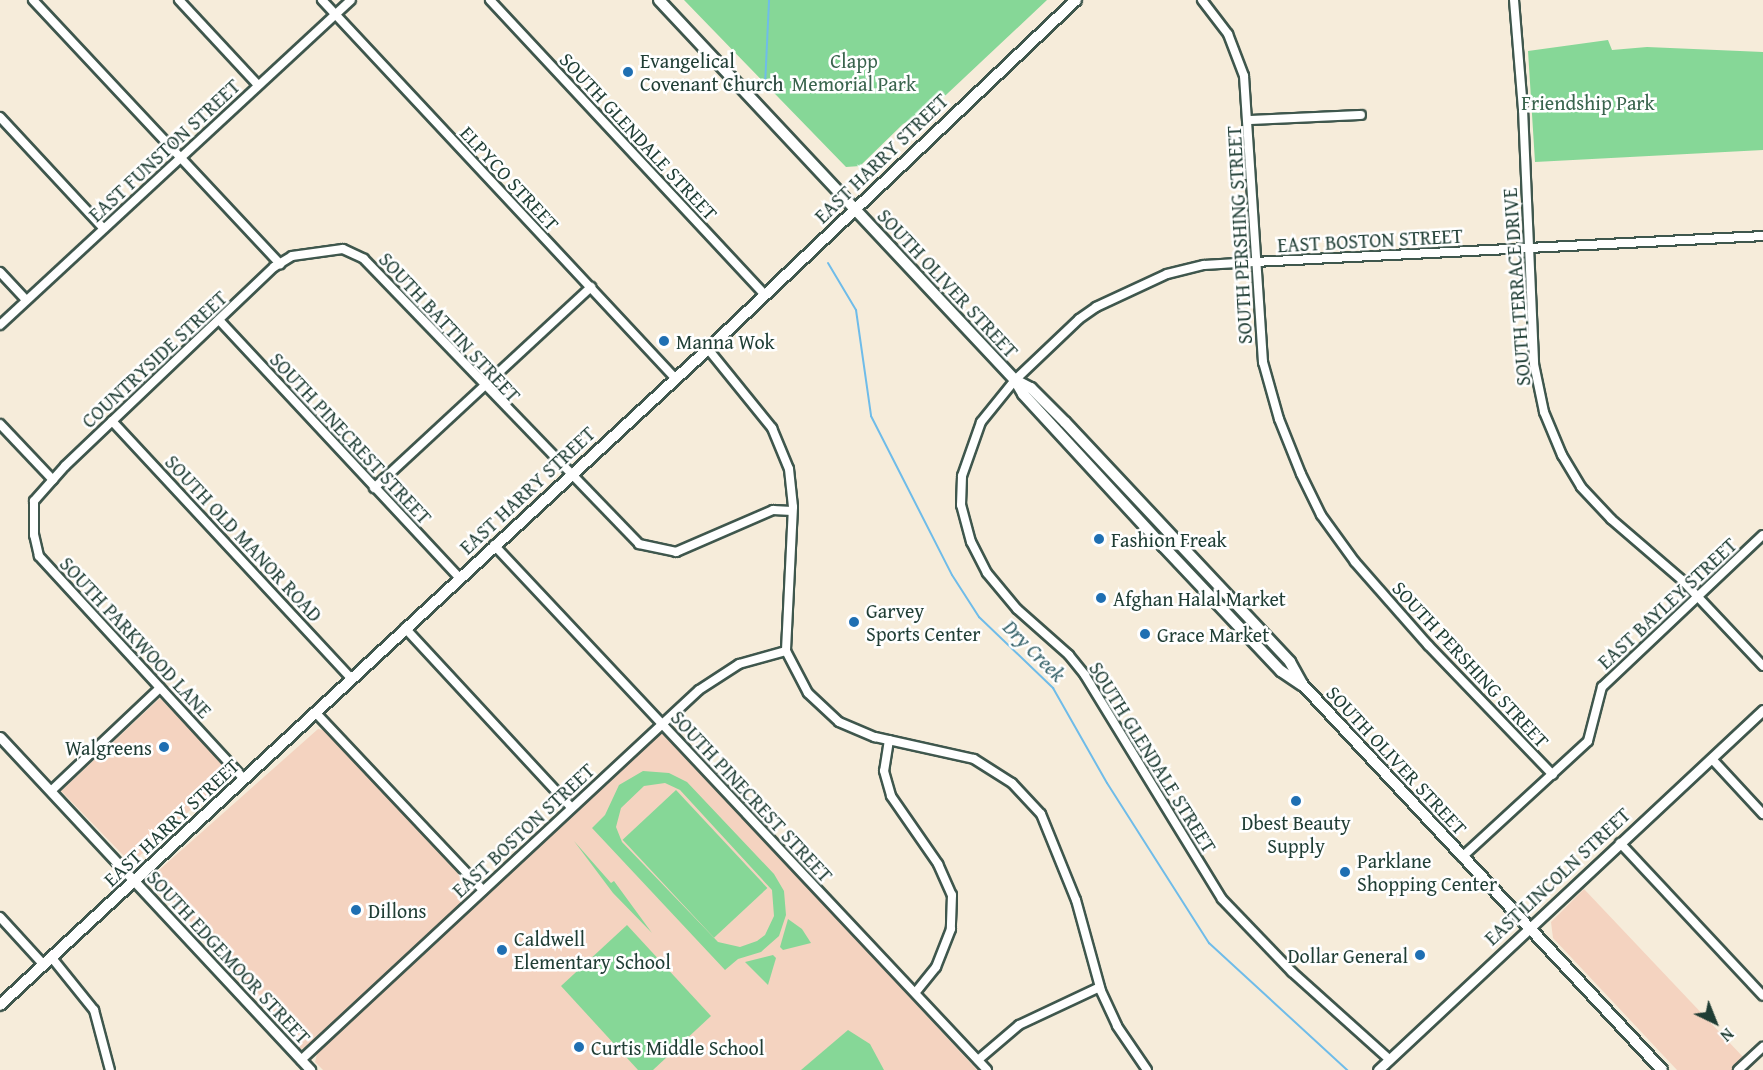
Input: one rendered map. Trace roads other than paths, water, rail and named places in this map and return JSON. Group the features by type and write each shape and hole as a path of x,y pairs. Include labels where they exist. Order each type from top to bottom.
{"main road":[{"name":"SOUTH OLIVER STREET","path":"659,0 853,210 1015,380 1031,388 1065,422 1290,662 1303,685 1662,1070"},
{"name":"EAST HARRY STREET","path":"0,1005 570,474 708,349 1076,0"}],"street":[{"path":"33,0 280,264"},
{"path":"179,0 258,85"},
{"name":"ELPYCO STREET","path":"322,0 675,378"},
{"name":"EAST FUNSTON STREET","path":"0,325 351,0"},
{"name":"SOUTH GLENDALE STREET","path":"490,0 765,295"},
{"name":"SOUTH PERSHING STREET","path":"1202,0 1228,34 1244,76 1249,120 1254,262 1263,362 1279,420 1321,515 1354,562 1428,645 1553,775"},
{"name":"SOUTH TERRACE DRIVE","path":"1514,0 1523,109 1527,249 1534,364 1544,412 1562,455 1581,487 1611,519 1696,596 1763,666"},
{"path":"1249,120 1361,115"},
{"path":"0,117 103,228"},
{"name":"EAST BOSTON STREET","path":"1015,380 1079,320 1128,291 1176,272 1254,262 1763,236"},
{"name":"SOUTH BATTIN STREET","path":"280,264 316,250 343,249 364,259 483,387 639,544 658,551 676,552 774,510 792,511"},
{"name":"COUNTRYSIDE STREET","path":"53,480 112,421 280,264"},
{"path":"0,272 26,300"},
{"path":"374,488 591,287"},
{"name":"SOUTH PINECREST STREET","path":"220,321 459,577"},
{"path":"708,349 781,445 789,469 792,511 786,651 808,693 839,722 890,740 974,759 1012,783 1041,814 1076,900 1100,987 1117,1026 1147,1070"},
{"name":"SOUTH GLENDALE STREET","path":"1015,380 981,422 962,476 965,520 987,573 1017,609 1069,655 1085,675 1222,899 1292,972 1389,1059"},
{"name":"SOUTH OLD MANOR ROAD","path":"112,421 351,678"},
{"path":"0,424 53,480"},
{"name":"SOUTH PARKWOOD LANE","path":"53,480 34,501 34,535 39,556 244,779"},
{"name":"EAST BAYLEY STREET","path":"1462,857 1588,741 1602,687 1763,535"},
{"name":"SOUTH PINECREST STREET","path":"494,545 987,1070"},
{"path":"405,628 571,807"},
{"name":"EAST BOSTON STREET","path":"301,1060 699,690 739,664 786,651"},
{"path":"51,791 160,688"},
{"name":"EAST LINCOLN STREET","path":"1378,1070 1527,927 1763,710"},
{"path":"315,712 483,890"},
{"name":"SOUTH EDGEMOOR STREET","path":"0,736 133,882 310,1070"},
{"path":"890,740 884,771 891,796 938,864 952,896 951,929 936,967 915,993"},
{"path":"1712,759 1763,814"},
{"path":"1620,843 1763,996"},
{"path":"0,917 48,961 94,1010 110,1070"},
{"path":"978,1060 1019,1025 1100,987"},
{"path":"1738,1070 1763,1047"}],"waterway":[{"name":"Dry Creek","path":"765,86 769,0"},
{"name":"Dry Creek","path":"828,263 856,310 871,416 952,575 979,617 1053,688 1107,783 1209,943 1347,1070"}],"place":[{"name":"Evangelical Covenant Church","path":"628,72"},
{"name":"Manna Wok","path":"664,341"},
{"name":"Fashion Freak","path":"1099,539"},
{"name":"Afghan Halal Market","path":"1101,598"},
{"name":"Garvey Sports Center","path":"854,622"},
{"name":"Grace Market","path":"1145,634"},
{"name":"Walgreens","path":"164,747"},
{"name":"Dbest Beauty Supply","path":"1296,801"},
{"name":"Parklane Shopping Center","path":"1345,872"},
{"name":"Dillons","path":"356,910"},
{"name":"Caldwell Elementary School","path":"502,950"},
{"name":"Dollar General","path":"1420,955"},
{"name":"Curtis Middle School","path":"579,1047"}],"park label":[{"name":"Clapp Memorial Park","path":"854,72"},
{"name":"Friendship Park","path":"1588,102"}]}
